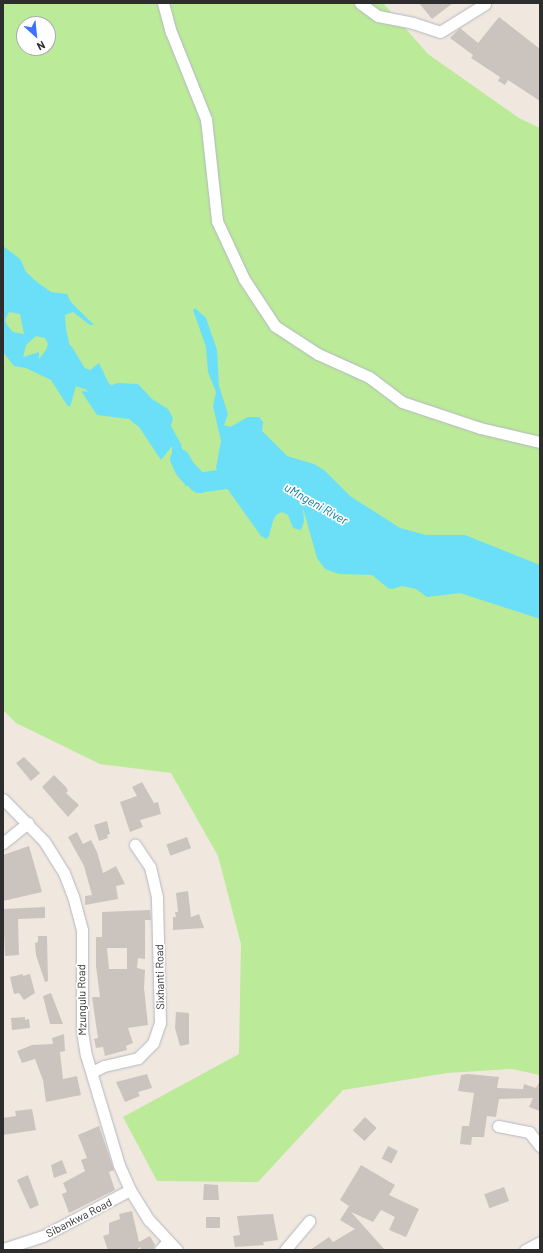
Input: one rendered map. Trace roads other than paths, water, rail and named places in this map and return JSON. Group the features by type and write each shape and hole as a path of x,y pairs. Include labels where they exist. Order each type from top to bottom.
{"street":[{"path":"164,3 171,32 206,119 217,221 244,279 275,326 318,354 369,377 402,402 480,428 540,442"},
{"path":"360,3 378,16 413,23 440,32 485,4"},
{"name":"Mzungulu Road","path":"3,799 28,823 57,860 73,896 80,920 82,1031 92,1072 119,1165 130,1190 149,1220 177,1250"},
{"path":"3,843 28,823"},
{"name":"Sixhanti Road","path":"92,1072 104,1066 138,1058 153,1043 160,1023 157,897 150,867 135,845"},
{"path":"498,1126 529,1132 540,1146"},
{"name":"Sibankwa Road","path":"3,1249 43,1236 130,1190"},
{"path":"285,1250 309,1221"},
{"path":"160,1250 168,1241"},
{"path":"525,1250 540,1242"}],"water":[{"path":"3,246 20,259 26,272 37,282 51,292 67,294 70,301 94,325 90,325 73,312 65,315 66,329 73,359 80,372 70,407 67,405 51,380 26,368 14,366 3,352","holes":["9,312 20,314 24,334 13,332 7,325 5,320","36,336 45,338 48,344 46,350 39,359 39,352 23,357 26,345"]},
{"path":"195,308 206,318 217,350 219,386 228,414 224,425 230,427 248,417 259,417 263,422 262,431 287,456 314,464 324,470 350,496 400,528 426,535 465,535 540,565 540,619 460,593 427,597 416,589 402,586 392,589 388,588 372,575 339,574 325,569 317,558 303,508 304,522 301,530 293,528 288,515 282,512 276,515 269,536 266,539 261,536 226,487 216,468 221,441 213,406 216,392 208,372 206,347 193,310"},
{"path":"99,363 110,386 117,383 138,384 152,399 168,409 173,418 171,426 181,444 185,465 195,476 193,485 186,486 176,474 172,464 172,446 161,460 139,427 129,419 97,415 81,391 90,392 85,374"}],"waterway":[{"name":"uMngeni River","path":"64,353 78,376 91,381 107,395"},
{"name":"uMngeni River","path":"180,459 184,467 199,483 251,475"}]}
